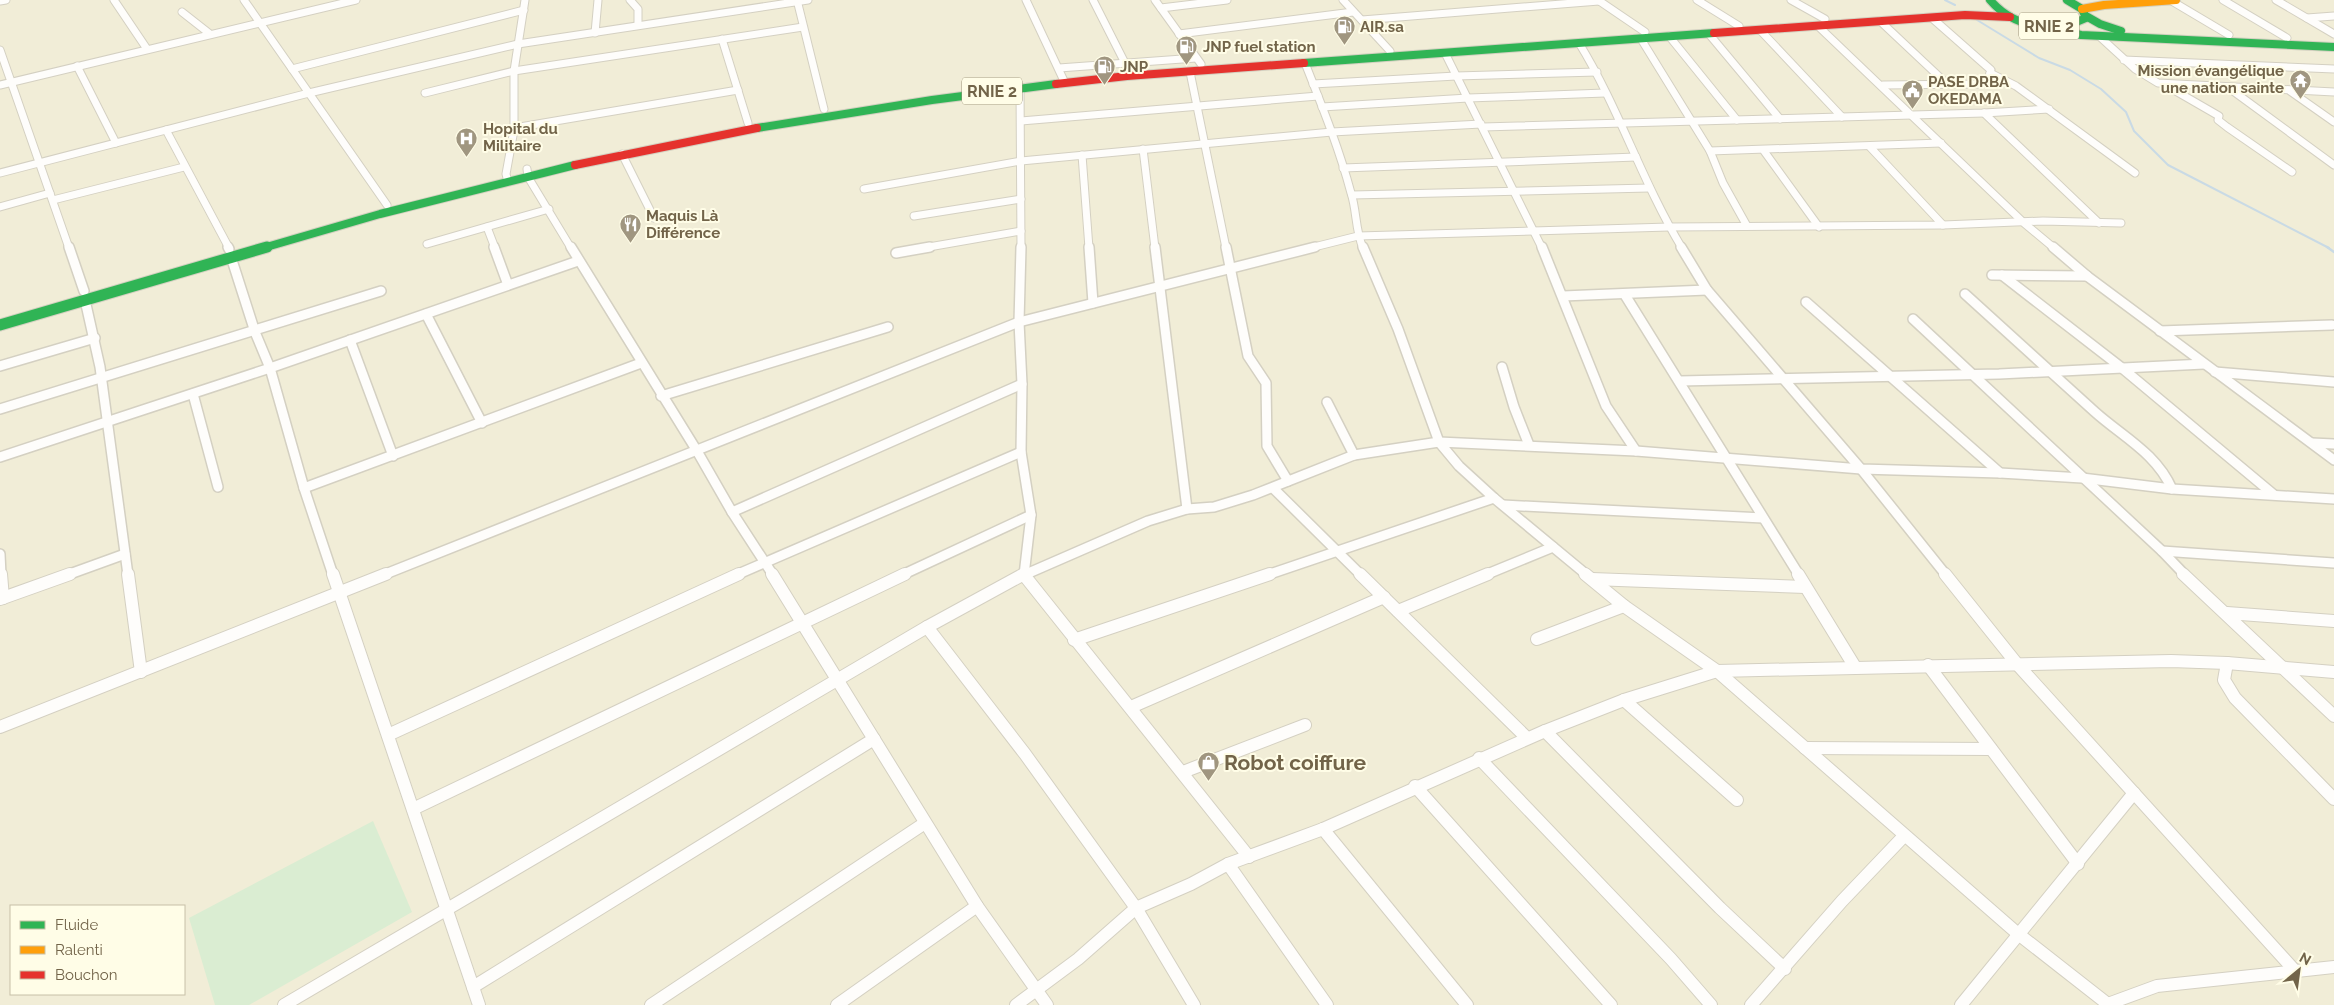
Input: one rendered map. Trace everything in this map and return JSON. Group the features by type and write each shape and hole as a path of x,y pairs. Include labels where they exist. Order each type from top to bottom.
{"main road":[{"name":"RNIE 2","path":"527,173 843,112 1020,87 1062,75 1190,72 1580,43 1739,26 1880,21 1975,15 2010,17 2029,23 2049,26 2071,26 2081,23 2084,12 2067,0"},
{"path":"2092,0 2111,0"},
{"path":"2084,12 2104,5 2176,0"},
{"name":"RNIE 2","path":"230,253 507,178 748,122 824,109 1062,75 1198,61 1709,34 1954,11 1991,3 2010,17"},
{"path":"2084,12 2104,26 2128,32 2334,40"},
{"path":"2029,23 2060,32 2099,36 2334,47"},
{"name":"RNIE 2","path":"0,325 85,296 387,205 507,178"},
{"name":"RNIE 2","path":"0,316 85,296"}],"street":[{"path":"0,1 6,0"},
{"path":"114,0 147,49"},
{"path":"244,0 387,205"},
{"path":"321,0 326,7"},
{"path":"0,85 356,0"},
{"path":"507,178 514,128 514,71 525,0"},
{"path":"595,33 598,1 606,0"},
{"path":"630,0 638,9 638,25"},
{"path":"0,173 309,93 518,44 808,0"},
{"path":"1026,0 1062,75 1125,63 1198,61"},
{"path":"1093,0 1125,63"},
{"path":"1155,0 1198,61"},
{"path":"1161,8 1227,0"},
{"path":"1343,0 1390,51"},
{"path":"1697,0 1739,26"},
{"path":"1792,0 1822,23 1941,143 2024,223 2087,276 2334,460"},
{"path":"2170,0 2229,35"},
{"path":"2223,0 2287,38"},
{"path":"2276,0 2334,34"},
{"path":"797,1 824,109"},
{"path":"1362,20 1598,1 1643,36 1710,151 1723,183 1747,226"},
{"path":"292,69 524,10"},
{"path":"182,12 210,34"},
{"path":"1179,34 1353,12"},
{"path":"2306,18 2334,16"},
{"path":"1883,85 1978,84 1988,80 1991,70 1932,18"},
{"path":"1880,21 1947,84"},
{"path":"425,92 514,71 803,27"},
{"path":"1760,30 1842,117"},
{"path":"1709,34 1780,119"},
{"path":"1669,36 1737,120"},
{"path":"2099,36 2124,60 2152,80 2165,84 2334,92"},
{"path":"722,39 748,122"},
{"path":"1580,43 1597,72 1649,188 1669,227 1707,290 1861,469 2017,664 2296,972"},
{"path":"0,50 85,296 95,338 141,672"},
{"path":"1444,53 1536,230 1606,406 1636,452"},
{"path":"2124,60 2334,68"},
{"path":"1305,63 1344,168 1352,195 1358,236 1402,338 1439,442 1460,466 1498,502 1624,606 1717,670 1904,836 2017,933 2109,1004 2156,986 2334,967"},
{"path":"77,66 116,143"},
{"path":"1190,72 1221,214 1229,268 1248,356 1266,383 1268,396 1268,446 1288,481"},
{"path":"1313,84 1456,76 1597,72"},
{"path":"1990,73 2016,86 2135,173"},
{"path":"2165,84 2219,116 2218,120 2224,127 2236,132 2260,152 2292,172"},
{"path":"1020,87 1021,231 1018,322 1022,384 1021,452 1032,515 1024,575 1249,857"},
{"path":"2229,88 2334,165"},
{"path":"514,128 738,90"},
{"path":"2289,90 2334,122"},
{"path":"1322,107 1468,98 1605,93"},
{"path":"1021,121 1318,96"},
{"path":"864,188 1021,160 1332,132 1482,126 1984,113 2049,109"},
{"path":"1984,113 2098,222"},
{"path":"166,130 230,253 255,332 270,368 304,488 479,1005"},
{"path":"1710,151 1764,151 1941,143"},
{"path":"1870,147 1943,225"},
{"path":"1143,149 1187,509"},
{"path":"1764,151 1819,227"},
{"path":"622,154 654,218"},
{"path":"1082,155 1094,303"},
{"path":"1344,168 1636,157"},
{"path":"0,206 51,197 184,166"},
{"path":"527,173 660,396 697,451 732,512 802,621 925,823 977,906 1047,1005"},
{"path":"1352,195 1649,188"},
{"path":"914,216 1021,199"},
{"path":"428,244 549,209"},
{"path":"0,727 341,593 1018,322 1358,236 1669,227 2121,223"},
{"path":"487,227 508,285"},
{"path":"896,252 1021,231"},
{"path":"0,457 270,368 578,261"},
{"path":"1992,275 2087,276"},
{"path":"2002,275 2122,368 2273,494"},
{"path":"1563,296 1625,295 1707,290"},
{"path":"0,409 255,332 381,291"},
{"path":"1965,294 2158,464 2168,478 2172,489"},
{"path":"1625,295 1680,380 1855,667"},
{"path":"1806,302 2000,473"},
{"path":"426,314 482,423"},
{"path":"1914,319 2162,551 2198,589 2228,613 2282,668 2334,716"},
{"path":"2160,331 2332,325"},
{"path":"660,396 888,327"},
{"path":"0,366 95,338"},
{"path":"350,340 393,456"},
{"path":"304,488 641,364"},
{"path":"1680,380 2052,372 2204,364"},
{"path":"1502,367 1529,445"},
{"path":"2215,372 2334,382"},
{"path":"732,512 1022,384"},
{"path":"193,394 218,487"},
{"path":"1327,402 1354,455"},
{"path":"284,1005 927,627 1024,575 1148,520 1187,509 1214,507 1274,489 1288,481 1354,455 1439,442 1529,445 1861,469 2000,473 2082,478 2172,489 2334,499"},
{"path":"2311,443 2334,444"},
{"path":"388,735 764,562 1021,452"},
{"path":"1274,489 1527,738"},
{"path":"1074,640 1337,552 1498,502 1763,518"},
{"path":"413,809 802,621 1032,515"},
{"path":"1398,611 1553,547"},
{"path":"2162,551 2334,563"},
{"path":"0,554 1,598 125,554"},
{"path":"1592,579 1805,586"},
{"path":"1131,707 1384,597"},
{"path":"1537,639 1624,606"},
{"path":"2228,613 2334,620"},
{"path":"927,627 1025,754 1136,908 1194,1005"},
{"path":"1016,1005 1078,959 1136,908 1191,884 1228,864 1323,829 1415,786 1527,738 1624,700 1717,670 2171,661 2227,663 2334,672"},
{"path":"2227,663 2224,680 2234,698 2334,799"},
{"path":"1928,665 2078,864"},
{"path":"1624,700 1737,800"},
{"path":"1183,772 1305,725"},
{"path":"1545,731 1720,908 1784,969"},
{"path":"473,987 874,739"},
{"path":"1805,748 1991,749"},
{"path":"1478,758 1670,959 1711,1005"},
{"path":"1415,786 1611,1005"},
{"path":"1961,1005 2017,933 2078,864 2134,793"},
{"path":"650,1005 925,823"},
{"path":"1323,829 1467,1005"},
{"path":"1751,1005 1842,901 1904,836"},
{"path":"1228,864 1328,1005"},
{"path":"837,1005 977,906"}],"shaded area":[{"path":"0,0 2334,0 2334,1005 0,1005"}],"green space":[{"path":"373,821 412,912 249,1005 215,1005 189,918"}],"waterway":[{"path":"1945,0 1955,5"},
{"path":"1977,20 2039,58 2070,70 2101,89 2126,112 2134,131 2168,165 2329,248"},
{"path":"2327,247 2334,252"}],"traffic: fast":[{"path":"1990,0 2009,17 2035,26 2049,27 2075,24 2086,18 2082,9 2067,0"},
{"path":"2086,16 2100,24 2121,31"},
{"path":"2032,24 2081,35 2334,47"},
{"path":"1304,63 1714,33"},
{"path":"757,128 932,100 1056,84"},
{"path":"0,325 380,214 575,165"}],"traffic: slow":[{"path":"2082,9 2104,5 2176,0"}],"traffic: jam":[{"path":"1714,33 1965,15 2010,17"},
{"path":"1056,84 1127,76 1304,63"},
{"path":"575,165 757,128"}],"place":[{"name":"AIR.sa","path":"1344,46"},
{"name":"JNP fuel station","path":"1187,66"},
{"name":"JNP","path":"1104,86"},
{"name":"Mission évangélique une nation sainte","path":"2300,99"},
{"name":"PASE DRBA OKEDAMA","path":"1912,110"},
{"name":"Hopital du Militaire","path":"467,157"},
{"name":"Maquis Là Différence","path":"630,244"},
{"name":"Robot coiffure","path":"1208,782"}]}
